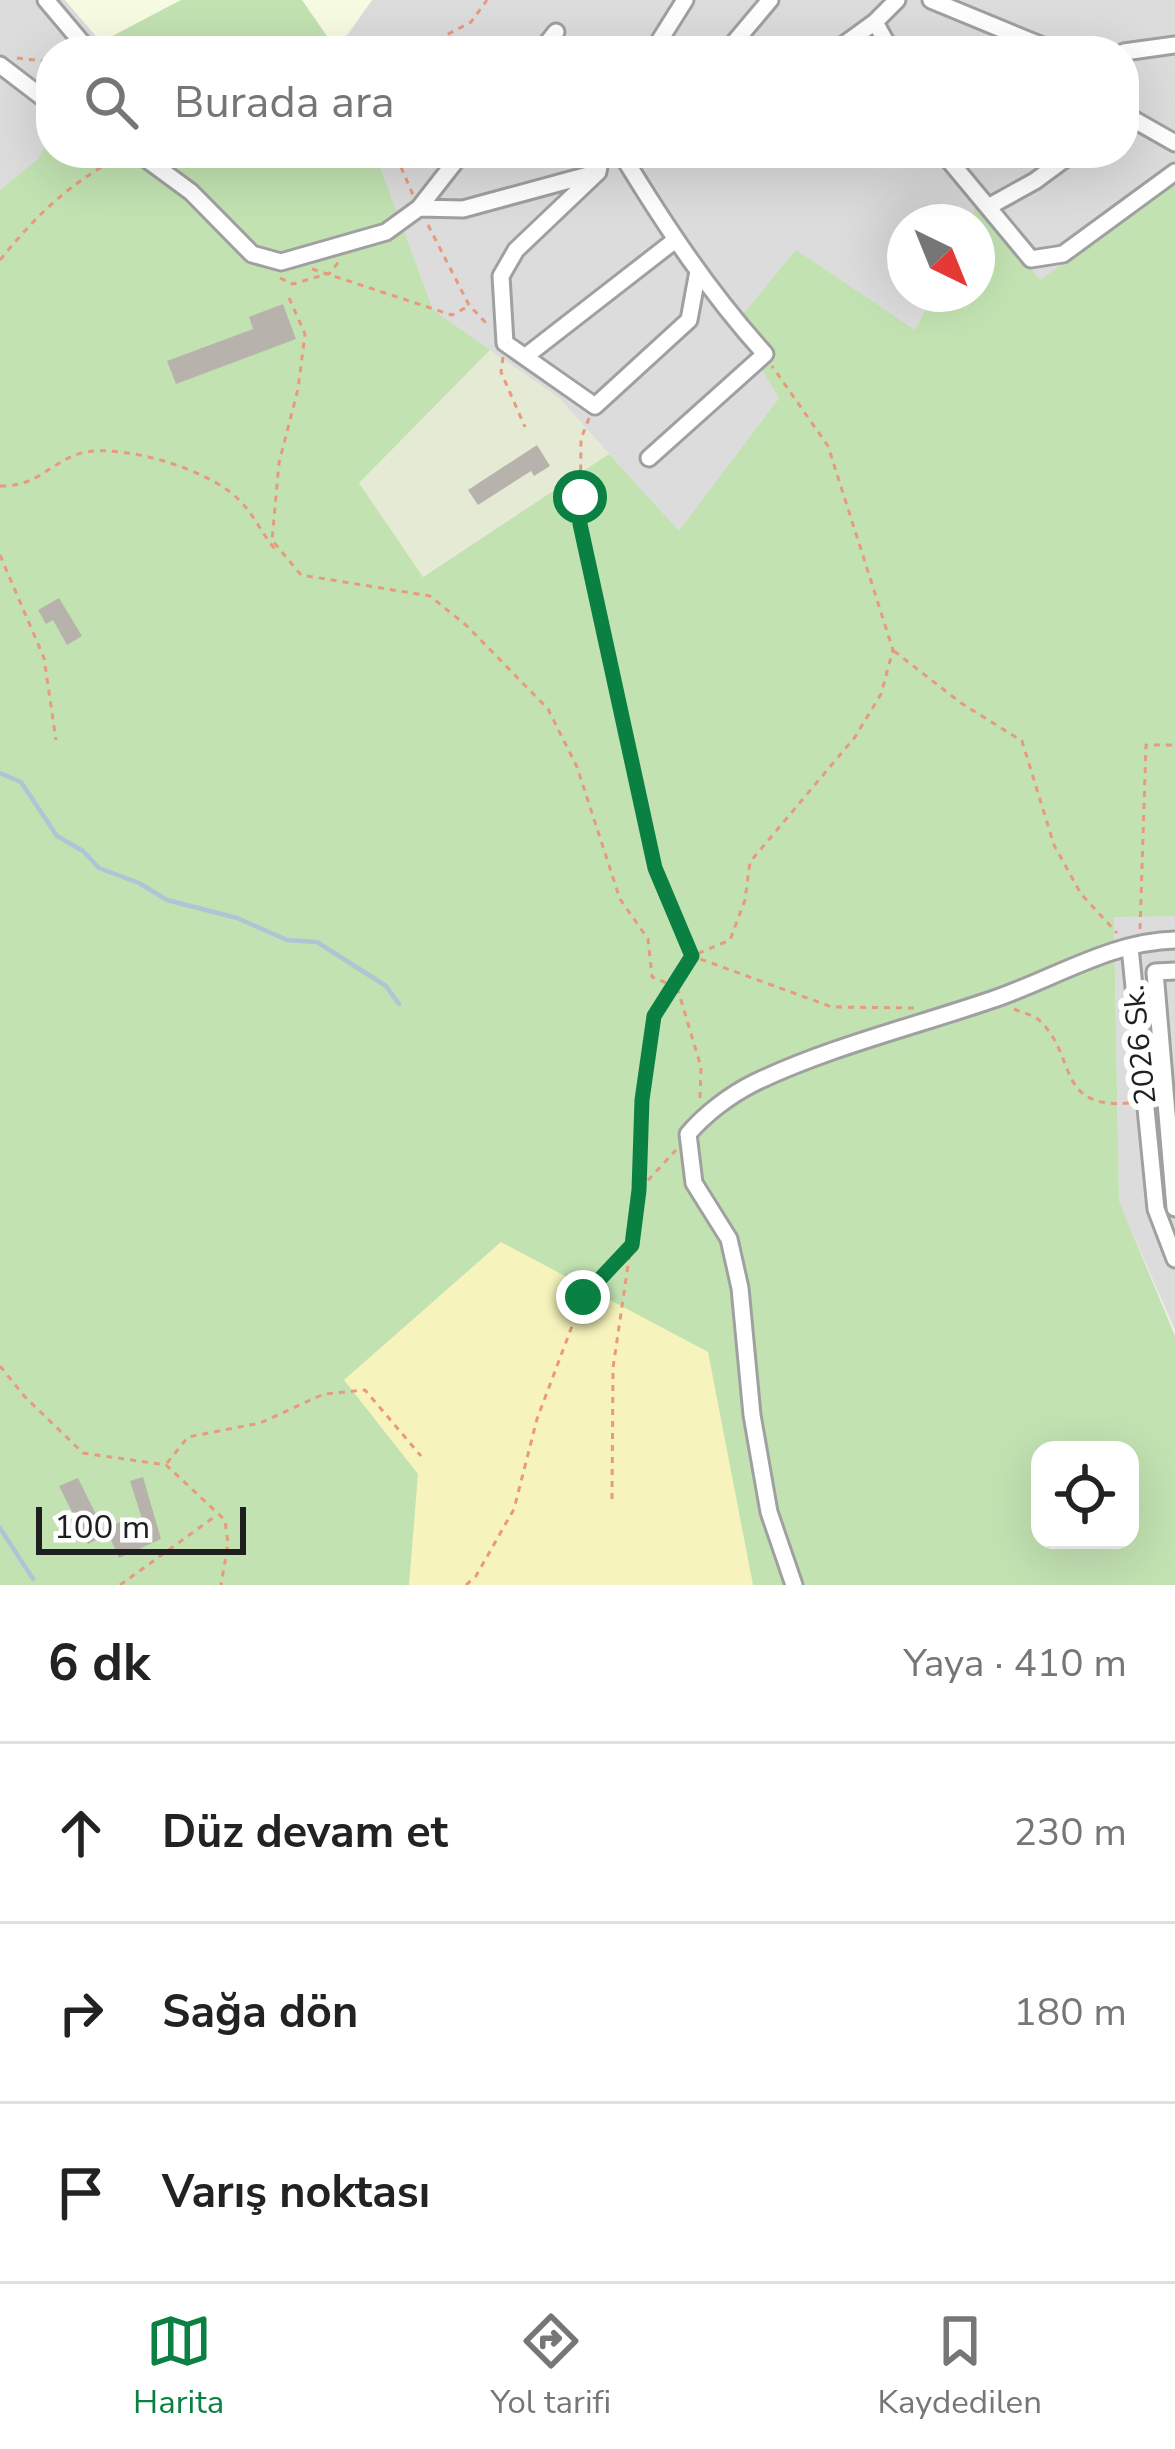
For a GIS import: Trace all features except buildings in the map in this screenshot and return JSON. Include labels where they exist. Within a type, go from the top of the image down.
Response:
[{"type":"street","points":[[46,0],[76,36]]},
{"type":"street","points":[[662,36],[685,0]]},
{"type":"street","points":[[740,36],[770,0]]},
{"type":"street","points":[[856,36],[897,0]]},
{"type":"street","points":[[931,0],[1012,36]]},
{"type":"street","points":[[875,22],[883,36]]},
{"type":"street","points":[[553,36],[556,32]]},
{"type":"street","points":[[1139,50],[1175,45]]},
{"type":"street","points":[[0,65],[36,93]]},
{"type":"street","points":[[1139,123],[1175,143]]},
{"type":"street","points":[[158,168],[191,192],[252,254],[281,262],[386,232],[419,208],[450,168]]},
{"type":"street","points":[[599,168],[516,250],[501,276],[505,343],[595,406],[688,320],[698,271]]},
{"type":"street","points":[[630,168],[674,241],[765,354],[650,458]]},
{"type":"street","points":[[956,168],[986,204]]},
{"type":"street","points":[[993,204],[1053,168]]},
{"type":"street","points":[[419,208],[463,209],[598,172]]},
{"type":"street","points":[[995,215],[1031,259],[1063,254],[1175,172]]},
{"type":"street","points":[[526,356],[674,241]]},
{"type":"street","name":"2026 Sk.","points":[[1175,940],[1135,944],[1156,1209],[1175,1258]]},
{"type":"street","points":[[794,1585],[769,1512],[749,1393],[740,1288],[729,1239],[694,1183],[688,1134],[751,1084],[1135,944]]},
{"type":"street","name":"2026 Sk.","points":[[1175,971],[1154,972],[1175,1208]]},
{"type":"path","points":[[444,36],[471,22],[488,0]]},
{"type":"path","points":[[0,55],[36,60]]},
{"type":"path","points":[[0,260],[38,213],[98,168]]},
{"type":"path","points":[[402,168],[470,305],[505,343],[501,372],[525,428]]},
{"type":"path","points":[[281,262],[330,273],[452,315],[470,305]]},
{"type":"path","points":[[281,555],[272,540],[279,463],[298,389],[305,334],[289,298]]},
{"type":"path","points":[[612,1499],[613,1368],[639,1190],[642,1100],[654,1016],[692,956],[730,940],[745,899],[750,862],[855,737],[881,694],[893,650],[828,446],[765,354]]},
{"type":"path","points":[[595,406],[581,439],[580,524],[655,868],[692,956],[832,1007],[929,1006]]},
{"type":"path","points":[[0,486],[30,482],[68,458],[88,452],[128,453],[206,477],[233,494],[302,575],[430,596],[548,709],[577,767],[620,899],[648,939],[652,977],[672,985]]},
{"type":"path","points":[[0,555],[44,658],[56,740]]},
{"type":"path","points":[[893,650],[961,704],[1022,741],[1054,845],[1081,894],[1135,944]]},
{"type":"path","points":[[1135,944],[1146,745],[1175,745]]},
{"type":"path","points":[[682,968],[678,990],[701,1067],[700,1120]]},
{"type":"path","points":[[994,999],[1040,1020],[1076,1088],[1103,1105],[1145,1102]]},
{"type":"path","points":[[639,1190],[688,1134]]},
{"type":"path","points":[[466,1585],[476,1576],[514,1509],[537,1419],[583,1297],[632,1245]]},
{"type":"path","points":[[0,1366],[83,1453],[166,1465],[225,1520],[228,1544],[221,1585]]},
{"type":"path","points":[[166,1465],[188,1437],[260,1423],[324,1394],[364,1390],[422,1456]]},
{"type":"path","points":[[120,1585],[218,1514]]},
{"type":"shaded area","points":[[0,0],[65,0],[96,36],[36,36],[36,161],[0,190]]},
{"type":"shaded area","points":[[65,0],[181,0],[112,36],[96,36]]},
{"type":"shaded area","points":[[302,0],[372,0],[346,36],[327,36]]},
{"type":"shaded area","points":[[372,0],[1175,0],[1175,184],[1039,281],[995,228],[995,204],[887,204],[887,312],[924,312],[915,330],[779,398],[679,532],[559,398],[433,311],[381,168],[1139,168],[1139,36],[347,36]]},
{"type":"shaded area","points":[[490,350],[559,398],[609,454],[422,577],[359,483]]},
{"type":"shaded area","points":[[1114,916],[1175,916],[1175,1330],[1119,1202]]},
{"type":"green space","points":[[181,0],[302,0],[327,36],[112,36]]},
{"type":"green space","points":[[36,161],[36,168],[381,168],[433,310],[490,350],[359,483],[423,577],[609,454],[679,531],[779,398],[735,324],[796,250],[915,330],[924,312],[995,312],[995,226],[1040,280],[1175,184],[1175,916],[1114,917],[1119,1201],[1175,1336],[1175,1585],[0,1585],[0,190]]},
{"type":"sand","points":[[501,1242],[708,1352],[753,1585],[409,1585],[418,1474],[344,1380]]},
{"type":"waterway","points":[[0,773],[21,782],[57,836],[83,851],[99,868],[167,900],[237,918],[287,940],[317,942],[386,986],[399,1004]]},
{"type":"waterway","points":[[0,1528],[33,1579]]},
{"type":"route","points":[[580,497],[580,524],[655,868],[692,956],[654,1016],[642,1100],[632,1245],[583,1297]]}]
